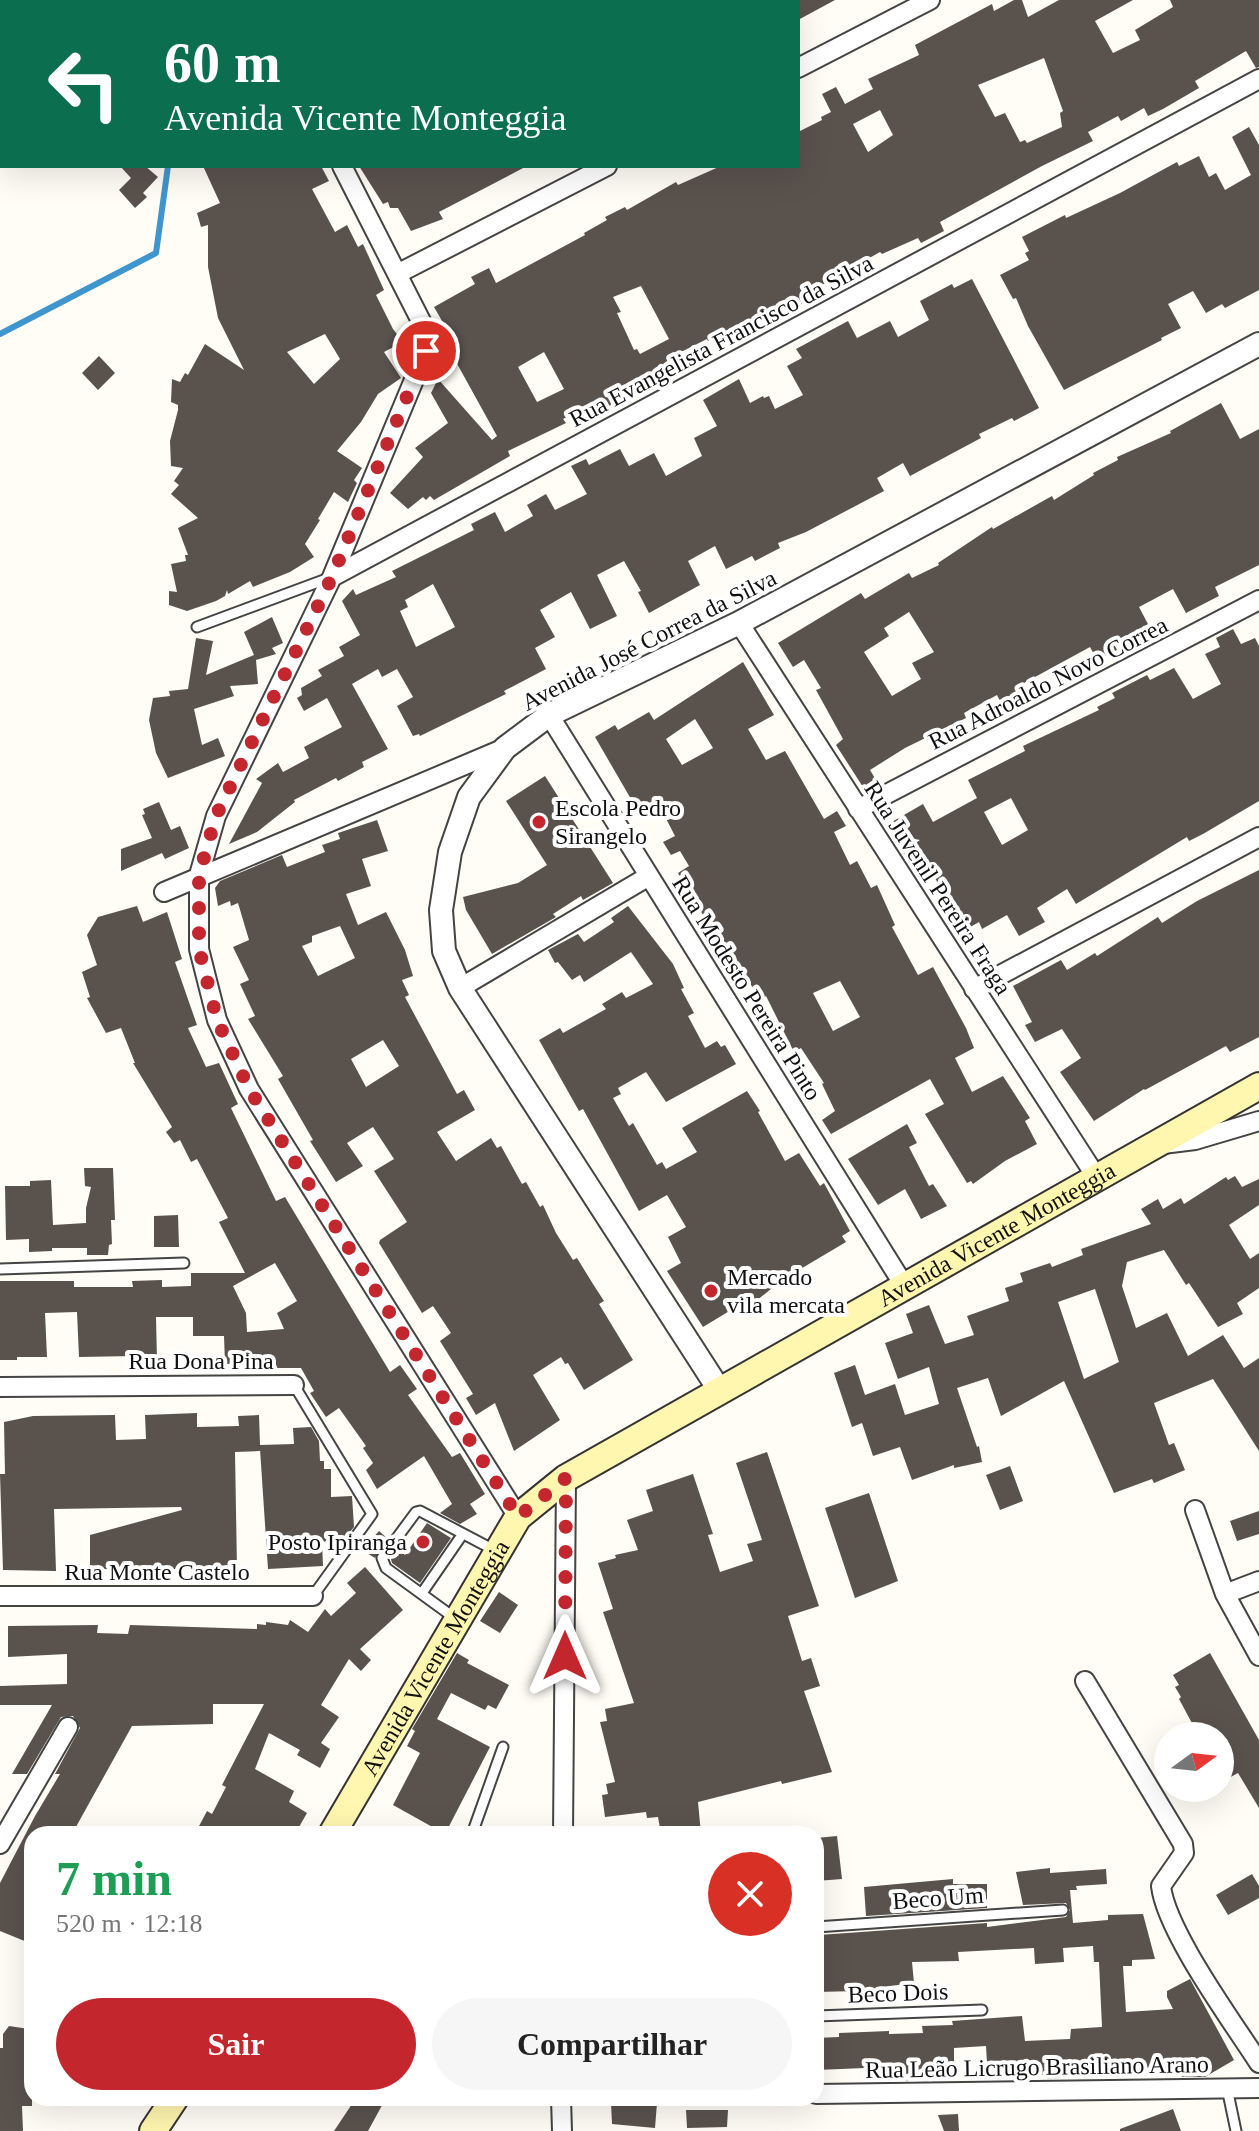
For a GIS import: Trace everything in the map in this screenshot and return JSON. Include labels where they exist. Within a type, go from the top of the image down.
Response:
[{"type":"main road","name":"Avenida Vicente Monteggia","points":[[337,1826],[518,1517],[566,1478],[1259,1086]]},
{"type":"main road","points":[[153,2131],[170,2106]]},
{"type":"street","points":[[800,67],[930,0]]},
{"type":"street","name":"Rua Evangelista Francisco da Silva","points":[[332,577],[1259,79]]},
{"type":"street","points":[[343,168],[422,323],[426,351],[332,577],[216,816],[199,875],[199,949],[217,1020],[249,1089],[518,1517]]},
{"type":"street","points":[[397,274],[603,168]]},
{"type":"street","name":"Avenida José Correa da Silva","points":[[720,1391],[460,988],[444,951],[441,910],[450,852],[469,797],[505,748],[549,715],[739,623],[1259,344]]},
{"type":"street","name":"Rua Adroaldo Novo Correa","points":[[858,809],[1259,600]]},
{"type":"street","name":"Rua Juvenil Pereira Fraga","points":[[739,623],[1097,1178]]},
{"type":"street","name":"Rua Modesto Pereira Pinto","points":[[549,715],[905,1287]]},
{"type":"street","points":[[164,892],[505,748]]},
{"type":"street","points":[[974,989],[1259,837]]},
{"type":"street","points":[[460,988],[649,876]]},
{"type":"street","points":[[1157,1145],[1195,1140],[1259,1121]]},
{"type":"street","name":"Rua Dona Pina","points":[[0,1387],[294,1385]]},
{"type":"street","points":[[563,1826],[566,1478]]},
{"type":"street","points":[[1195,1510],[1225,1594],[1259,1656]]},
{"type":"street","points":[[1225,1594],[1259,1581]]},
{"type":"street","name":"Rua Monte Castelo","points":[[0,1596],[313,1596]]},
{"type":"street","points":[[1085,1681],[1183,1844],[1182,1857],[1161,1886],[1163,1902],[1190,1952],[1259,2063]]},
{"type":"street","points":[[0,1844],[68,1727]]},
{"type":"street","points":[[0,1813],[20,1813]]},
{"type":"street","name":"Rua Leão Licrugo Brasiliano Arano","points":[[824,2094],[1259,2088]]},
{"type":"street","points":[[561,2106],[562,2131]]},
{"type":"lane","name":"Rua Evangelista Francisco da Silva","points":[[197,627],[332,577]]},
{"type":"lane","points":[[0,1269],[184,1263]]},
{"type":"lane","name":"Rua Dona Pina","points":[[294,1385],[372,1514],[313,1596]]},
{"type":"lane","points":[[456,1619],[386,1568],[382,1558],[416,1512],[425,1512],[497,1552]]},
{"type":"lane","points":[[422,1593],[462,1535]]},
{"type":"lane","points":[[475,1826],[503,1747]]},
{"type":"lane","name":"Beco Um","points":[[824,1926],[1063,1910]]},
{"type":"lane","name":"Beco Dois","points":[[824,2016],[982,2010]]},
{"type":"lane","points":[[1227,2088],[1236,2131]]},
{"type":"building","points":[[800,0],[835,0],[800,19]]},
{"type":"building","points":[[1014,0],[1022,0],[1028,17],[1059,0],[1133,0],[1095,21],[1113,53],[1140,40],[1135,30],[1173,7],[1170,0],[1259,0],[1259,67],[1256,68],[1246,51],[1195,81],[1199,88],[1163,109],[1148,116],[1144,108],[1121,121],[1118,116],[1088,132],[1093,141],[940,222],[944,231],[921,243],[918,238],[882,254],[880,252],[820,286],[823,293],[755,329],[751,320],[716,339],[707,339],[677,354],[679,358],[650,373],[654,382],[606,408],[601,398],[563,419],[566,423],[508,451],[510,456],[434,500],[430,496],[426,500],[423,497],[408,509],[390,493],[423,457],[415,448],[448,423],[431,393],[438,379],[492,440],[497,436],[450,351],[457,348],[454,343],[457,337],[453,340],[434,307],[475,284],[471,277],[489,268],[496,283],[585,235],[607,220],[605,217],[625,207],[627,210],[676,182],[678,185],[716,168],[800,168],[800,131],[831,112],[822,94],[836,87],[845,104],[873,89],[868,79],[919,55],[915,45],[992,4],[994,11]],"holes":[[[1044,58],[1063,111],[1060,113],[1062,127],[1027,143],[1025,140],[1020,142],[1005,113],[995,117],[978,85]],[[880,110],[893,135],[868,152],[853,124]],[[641,286],[669,339],[640,354],[637,349],[634,350],[613,297]],[[544,352],[564,389],[537,402],[518,367]]]},
{"type":"building","points":[[1249,127],[1259,145],[1259,290],[1225,308],[1222,304],[1206,313],[1193,291],[1168,304],[1181,328],[1064,390],[1016,298],[1013,299],[1000,275],[1029,260],[1025,253],[1029,251],[1022,237],[1065,215],[1066,218],[1120,193],[1177,162],[1179,166],[1199,156],[1209,177],[1216,173],[1225,190],[1251,175],[1232,137]]},
{"type":"building","points":[[122,168],[147,168],[158,177],[143,193],[147,197],[135,208],[119,190],[131,178]]},
{"type":"building","points":[[204,168],[322,168],[329,181],[312,189],[335,232],[347,225],[358,247],[363,244],[384,290],[376,295],[403,342],[384,352],[401,378],[378,394],[361,422],[337,451],[362,468],[354,480],[357,483],[348,502],[334,492],[318,519],[305,544],[314,557],[290,572],[253,587],[250,581],[228,594],[227,590],[225,596],[216,601],[187,611],[169,605],[169,591],[177,592],[171,564],[186,561],[185,555],[188,555],[178,528],[198,518],[171,494],[179,485],[174,481],[183,468],[171,466],[170,441],[178,410],[178,405],[171,402],[172,379],[180,382],[185,373],[188,375],[205,344],[244,370],[218,318],[208,267],[208,225],[201,227],[197,213],[220,203]],"holes":[[[325,334],[340,359],[314,384],[287,352]]]},
{"type":"building","points":[[360,168],[523,168],[439,212],[443,219],[411,231],[398,208],[390,208],[388,202],[383,204]]},
{"type":"building","points":[[972,279],[1039,408],[979,434],[981,438],[910,476],[903,463],[877,478],[884,491],[806,532],[778,543],[780,548],[755,561],[752,556],[726,569],[715,546],[688,561],[700,585],[649,613],[624,561],[597,575],[617,616],[590,629],[571,592],[540,610],[555,637],[535,648],[546,669],[504,691],[506,694],[420,736],[413,736],[397,706],[413,697],[397,669],[382,677],[378,669],[352,684],[388,749],[362,762],[364,767],[294,800],[257,832],[229,844],[262,783],[256,779],[278,763],[283,772],[309,758],[304,747],[342,727],[327,698],[304,711],[297,698],[302,695],[301,688],[322,676],[318,670],[344,656],[339,647],[360,635],[342,601],[353,589],[356,595],[396,577],[392,571],[474,530],[471,524],[495,512],[505,532],[533,516],[527,505],[546,494],[555,510],[587,494],[571,466],[586,459],[589,465],[620,449],[629,466],[654,453],[666,476],[702,456],[694,438],[717,426],[703,400],[739,379],[750,403],[769,396],[775,409],[803,395],[787,366],[802,358],[796,349],[848,321],[857,338],[890,321],[898,337],[929,320],[920,301],[952,284],[954,288]],"holes":[[[433,584],[455,627],[416,647],[400,611],[408,607],[405,600]]]},
{"type":"building","points":[[99,356],[115,373],[98,390],[82,373]]},
{"type":"building","points":[[1221,403],[1240,439],[1259,429],[1259,565],[1215,587],[1219,596],[1186,613],[1173,589],[1139,607],[1149,626],[1114,644],[1117,650],[1097,660],[1090,647],[1024,683],[1028,691],[1002,705],[997,695],[964,713],[966,718],[905,748],[870,770],[876,780],[863,787],[836,745],[843,739],[816,690],[821,688],[804,660],[793,667],[778,643],[861,593],[865,599],[909,573],[912,578],[939,565],[992,527],[1052,496],[1054,500],[1118,460],[1117,457]],"holes":[[[909,612],[934,652],[912,663],[921,679],[892,696],[864,652],[889,636],[884,628]]]},
{"type":"building","points":[[272,617],[283,643],[272,648],[276,654],[256,660],[258,684],[230,686],[234,696],[194,709],[202,745],[218,738],[225,756],[168,778],[156,753],[149,720],[153,698],[170,696],[169,691],[188,689],[196,638],[213,641],[206,675],[254,655],[244,632]]},
{"type":"building","points":[[1233,629],[1241,644],[1255,638],[1259,646],[1259,801],[1189,841],[1187,837],[1076,904],[1067,889],[1037,908],[1045,922],[1019,936],[1007,915],[982,929],[979,922],[965,930],[924,859],[912,866],[903,852],[920,840],[894,835],[890,823],[923,804],[933,822],[977,798],[968,780],[1025,751],[1023,746],[1099,710],[1097,707],[1115,698],[1112,693],[1147,675],[1150,680],[1174,668],[1193,699],[1221,684],[1205,654],[1220,647],[1216,638]],"holes":[[[1011,798],[1028,830],[1002,845],[984,812]]]},
{"type":"building","points":[[743,662],[774,715],[748,729],[766,760],[785,751],[824,819],[837,811],[846,826],[834,832],[850,865],[857,861],[871,888],[877,885],[895,925],[892,927],[918,975],[933,967],[966,1028],[974,1048],[955,1058],[972,1092],[1003,1076],[1030,1118],[1025,1121],[1037,1144],[1005,1161],[973,1184],[971,1181],[967,1183],[925,1114],[944,1104],[930,1079],[831,1134],[822,1120],[835,1111],[824,1083],[801,1048],[794,1052],[766,996],[762,998],[757,989],[754,991],[747,976],[743,978],[716,927],[710,930],[689,886],[686,888],[678,873],[689,866],[680,851],[671,855],[663,842],[675,836],[660,807],[642,818],[595,737],[615,725],[618,730],[649,712],[654,720]],"holes":[[[695,719],[713,748],[682,765],[666,739]],[[840,981],[860,1017],[833,1031],[813,993]]]},
{"type":"building","points":[[545,776],[613,883],[583,900],[581,896],[553,914],[556,917],[492,954],[466,910],[463,897],[518,883],[547,865],[506,801]]},
{"type":"building","points":[[159,802],[171,830],[180,826],[189,848],[165,859],[162,853],[121,871],[121,849],[152,838],[142,815],[145,814],[143,809]]},
{"type":"building","points":[[377,820],[388,851],[362,859],[371,886],[346,894],[358,925],[386,912],[405,950],[413,976],[402,980],[409,995],[405,997],[457,1094],[464,1090],[475,1110],[437,1132],[456,1161],[491,1138],[497,1148],[501,1146],[522,1184],[526,1182],[540,1207],[543,1205],[573,1260],[577,1258],[604,1301],[599,1304],[633,1360],[584,1390],[561,1357],[533,1375],[560,1420],[514,1451],[495,1403],[476,1415],[466,1398],[473,1394],[440,1341],[451,1333],[433,1306],[422,1313],[379,1243],[407,1222],[374,1171],[394,1159],[373,1127],[347,1143],[363,1166],[336,1182],[310,1141],[313,1140],[278,1079],[283,1076],[248,1019],[255,1016],[240,984],[249,980],[233,947],[249,940],[238,903],[231,906],[230,901],[218,906],[215,888],[220,881],[282,855],[287,867],[325,852],[322,845],[340,839],[338,833]],"holes":[[[340,926],[355,958],[318,976],[302,946],[312,942],[312,936]],[[383,1040],[399,1066],[366,1087],[351,1059]]]},
{"type":"building","points":[[1259,870],[1259,1037],[1230,1052],[1226,1046],[1144,1089],[1094,1121],[1060,1072],[1081,1058],[1062,1029],[1035,1042],[1025,1025],[1032,1022],[1013,986],[1061,960],[1067,970],[1095,953],[1097,956],[1158,917],[1162,923],[1197,901]]},
{"type":"building","points":[[137,906],[143,922],[167,912],[182,959],[175,962],[197,1025],[188,1028],[206,1067],[219,1063],[238,1104],[231,1108],[276,1201],[285,1197],[390,1372],[400,1365],[417,1389],[408,1395],[452,1457],[460,1453],[485,1494],[470,1504],[477,1514],[460,1524],[440,1513],[452,1504],[424,1456],[377,1489],[366,1470],[373,1463],[363,1448],[366,1446],[339,1408],[326,1417],[310,1393],[314,1391],[301,1368],[246,1368],[246,1363],[225,1364],[224,1336],[193,1336],[193,1317],[156,1317],[157,1361],[134,1361],[134,1356],[79,1357],[77,1312],[45,1313],[47,1357],[0,1360],[0,1281],[74,1281],[74,1287],[133,1287],[132,1281],[162,1280],[162,1287],[191,1286],[191,1273],[245,1273],[219,1222],[228,1218],[197,1159],[191,1162],[180,1140],[174,1143],[166,1132],[172,1127],[133,1063],[121,1028],[106,1033],[87,998],[90,997],[82,972],[97,965],[87,935],[98,917]],"holes":[[[275,1263],[297,1301],[277,1313],[284,1329],[247,1332],[246,1313],[233,1286]]]},
{"type":"building","points":[[628,906],[673,964],[684,988],[681,989],[694,1013],[688,1016],[705,1048],[717,1041],[721,1047],[725,1045],[736,1064],[666,1102],[646,1072],[618,1088],[621,1094],[613,1098],[629,1126],[633,1123],[657,1165],[662,1162],[666,1169],[697,1152],[682,1128],[747,1091],[785,1161],[799,1153],[820,1186],[824,1183],[850,1231],[842,1236],[846,1242],[782,1280],[740,1314],[736,1307],[703,1327],[667,1271],[681,1263],[668,1237],[686,1227],[667,1195],[639,1211],[583,1109],[579,1111],[539,1040],[560,1028],[563,1033],[606,1009],[602,1004],[622,992],[626,998],[653,984],[631,952],[584,982],[580,975],[572,980],[558,962],[555,963],[548,950],[578,934],[584,942],[614,922],[611,918]]},
{"type":"building","points":[[907,1124],[917,1143],[909,1147],[929,1186],[933,1184],[947,1206],[921,1219],[905,1189],[878,1205],[848,1159]]},
{"type":"building","points":[[84,1168],[113,1168],[115,1220],[111,1220],[112,1244],[109,1245],[108,1255],[87,1255],[87,1248],[52,1248],[52,1251],[29,1252],[29,1239],[6,1240],[5,1186],[30,1186],[30,1181],[51,1180],[53,1225],[86,1223],[91,1187],[85,1186]]},
{"type":"building","points":[[1235,1176],[1242,1187],[1259,1179],[1259,1205],[1229,1225],[1250,1259],[1259,1253],[1259,1288],[1237,1303],[1243,1314],[1218,1327],[1164,1250],[1127,1262],[1122,1286],[1136,1328],[1167,1313],[1188,1356],[1223,1335],[1244,1368],[1259,1358],[1259,1451],[1213,1379],[1154,1403],[1169,1445],[1174,1443],[1185,1470],[1154,1483],[1152,1479],[1114,1493],[1064,1381],[1001,1416],[988,1378],[957,1388],[982,1462],[954,1468],[954,1465],[912,1480],[900,1447],[873,1456],[862,1423],[852,1427],[834,1373],[855,1365],[865,1395],[895,1384],[905,1415],[939,1404],[929,1367],[898,1379],[885,1343],[913,1333],[906,1314],[929,1305],[945,1344],[974,1335],[967,1316],[1009,1301],[1005,1288],[1023,1282],[1020,1273],[1050,1263],[1052,1267],[1083,1255],[1081,1249],[1151,1224],[1141,1209],[1158,1199],[1163,1209],[1181,1198],[1184,1204],[1226,1177],[1228,1180]],"holes":[[[1095,1289],[1119,1362],[1084,1379],[1058,1302]]]},
{"type":"building","points":[[178,1215],[179,1247],[154,1247],[154,1216]]},
{"type":"building","points":[[197,1413],[197,1427],[239,1426],[238,1416],[259,1415],[260,1445],[294,1444],[293,1428],[311,1427],[319,1441],[320,1461],[324,1461],[324,1469],[331,1469],[331,1497],[352,1496],[354,1527],[345,1538],[341,1536],[322,1542],[323,1566],[268,1569],[260,1449],[235,1452],[237,1569],[90,1569],[90,1535],[182,1510],[181,1507],[54,1509],[56,1571],[3,1570],[0,1474],[5,1474],[4,1422],[33,1416],[115,1415],[116,1440],[146,1439],[145,1415]]},
{"type":"building","points":[[767,1452],[819,1606],[788,1616],[802,1661],[811,1658],[820,1686],[804,1691],[832,1772],[698,1802],[700,1826],[660,1826],[658,1817],[647,1818],[646,1812],[605,1817],[602,1795],[608,1794],[606,1784],[615,1782],[600,1722],[607,1721],[605,1709],[634,1703],[603,1612],[613,1609],[598,1563],[638,1550],[627,1520],[653,1511],[646,1490],[693,1474],[713,1534],[708,1535],[720,1572],[753,1561],[747,1544],[762,1540],[736,1463]]},
{"type":"building","points":[[1010,1466],[1023,1501],[1000,1510],[986,1475]]},
{"type":"building","points":[[869,1493],[898,1581],[855,1598],[825,1508]]},
{"type":"building","points":[[1259,1511],[1259,1534],[1237,1541],[1230,1521]]},
{"type":"building","points":[[427,1523],[451,1538],[420,1583],[392,1563],[391,1559],[398,1549],[405,1555]]},
{"type":"building","points":[[379,1531],[387,1538],[375,1558],[362,1550]]},
{"type":"building","points":[[365,1567],[403,1610],[360,1649],[371,1660],[361,1671],[349,1659],[321,1705],[339,1717],[321,1743],[330,1749],[320,1768],[297,1755],[300,1750],[269,1733],[255,1769],[294,1791],[289,1802],[307,1813],[300,1826],[199,1826],[207,1811],[212,1814],[226,1787],[222,1785],[264,1704],[213,1704],[213,1724],[132,1726],[76,1826],[30,1826],[60,1774],[55,1774],[80,1728],[73,1716],[61,1717],[27,1774],[12,1774],[52,1705],[0,1705],[0,1686],[67,1684],[67,1654],[8,1657],[8,1626],[98,1625],[97,1633],[128,1634],[130,1625],[257,1629],[257,1624],[288,1625],[290,1620],[308,1632],[325,1609],[331,1616],[356,1593],[347,1583]]},
{"type":"building","points":[[499,1592],[518,1605],[500,1633],[480,1621]]},
{"type":"building","points":[[457,1653],[469,1660],[467,1663],[509,1685],[496,1709],[488,1705],[485,1710],[451,1693],[437,1719],[490,1747],[449,1826],[431,1826],[393,1805],[420,1753],[407,1746],[415,1731],[412,1729]]},
{"type":"building","points":[[1210,1653],[1259,1740],[1259,1808],[1238,1773],[1234,1775],[1234,1722],[1191,1722],[1179,1699],[1181,1697],[1175,1687],[1179,1685],[1173,1675]]},
{"type":"building","points":[[837,1836],[842,1879],[824,1880],[824,1837]]},
{"type":"building","points":[[24,1837],[24,1941],[0,1931],[0,1883]]},
{"type":"building","points":[[1050,1868],[1050,1873],[1106,1869],[1107,1884],[1076,1886],[1077,1890],[1070,1890],[1073,1923],[1108,1920],[1108,1915],[1143,1914],[1155,1959],[1132,1960],[1132,1966],[1123,1966],[1126,2012],[1173,2009],[1167,1991],[1190,1979],[1234,2060],[1205,2077],[1182,2077],[1177,2064],[1089,2070],[1069,2074],[1069,2077],[1047,2079],[1047,2075],[1009,2075],[1009,2062],[987,2063],[986,2046],[954,2048],[954,2066],[928,2066],[929,2080],[866,2081],[865,2068],[824,2070],[824,2038],[839,2037],[839,2033],[923,2033],[922,2026],[1022,2016],[1025,2041],[1070,2039],[1071,2029],[1102,2027],[1099,1962],[1094,1962],[1093,1946],[1063,1948],[1064,1962],[1035,1964],[1034,1948],[958,1952],[959,1961],[912,1962],[914,1983],[882,1987],[883,1994],[858,1997],[858,1991],[824,1992],[824,1935],[987,1923],[987,1927],[1066,1917],[1070,1910],[1066,1903],[1023,1905],[1016,1872]]},
{"type":"building","points":[[1252,1874],[1259,1886],[1259,1898],[1228,1915],[1216,1895]]},
{"type":"building","points":[[953,1879],[953,1884],[987,1884],[987,1908],[866,1916],[864,1887]]},
{"type":"building","points":[[9,2026],[24,2028],[23,2131],[0,2131],[0,2048],[3,2048],[3,2034]]},
{"type":"building","points":[[351,2106],[382,2106],[368,2131],[334,2131]]},
{"type":"building","points":[[611,2106],[657,2106],[655,2128],[612,2124]]},
{"type":"building","points":[[1173,2109],[1181,2131],[1120,2131],[1120,2129]]},
{"type":"building","points":[[686,2110],[728,2110],[727,2127],[687,2128]]},
{"type":"building","points":[[958,2114],[959,2131],[944,2131],[938,2115]]},
{"type":"waterway","points":[[0,334],[156,253],[168,168]]},
{"type":"place","name":"Escola Pedro Sirangelo","points":[[539,822]]},
{"type":"place","name":"Mercado vila mercata","points":[[711,1291]]},
{"type":"place","name":"Posto Ipiranga","points":[[423,1542]]},
{"type":"route","points":[[426,351],[332,577],[216,816],[199,875],[199,949],[217,1020],[249,1089],[518,1517],[566,1478],[565,1656]]}]
